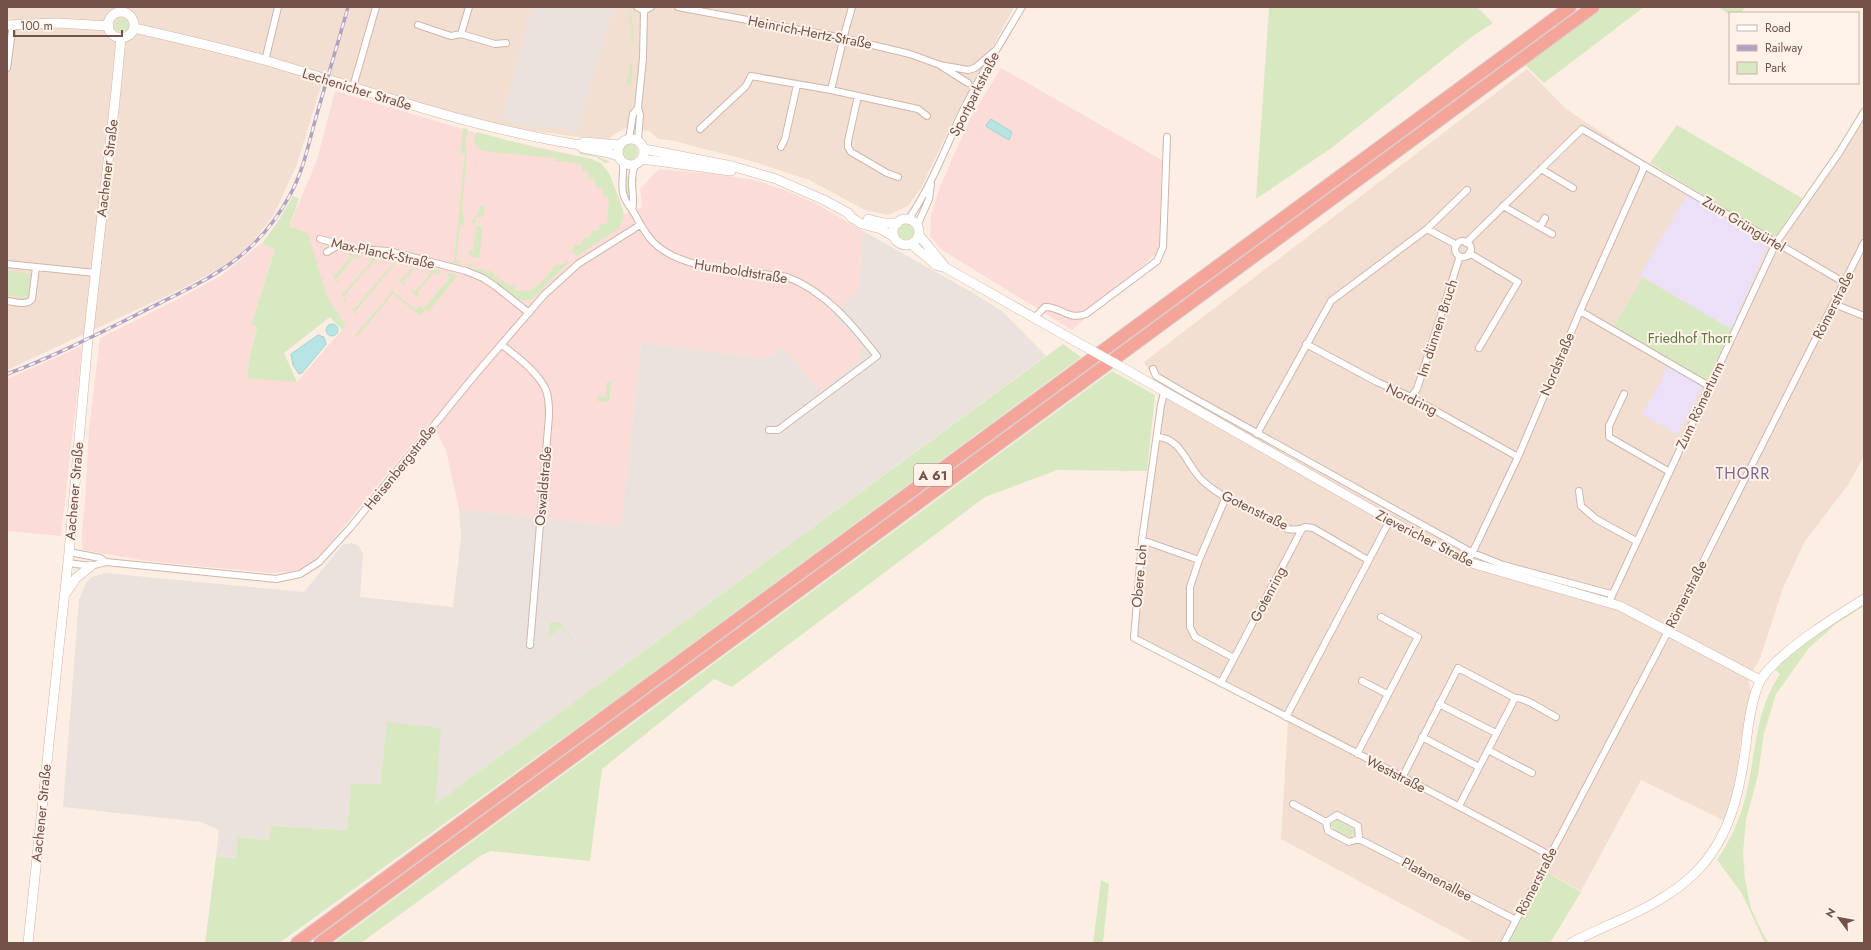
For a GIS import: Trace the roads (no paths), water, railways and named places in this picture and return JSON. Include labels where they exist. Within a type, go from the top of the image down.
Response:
[{"type":"highway","name":"A 61","points":[[297,943],[1570,7]]},
{"type":"highway","name":"A 61","points":[[320,943],[1593,7]]},
{"type":"street","points":[[265,61],[278,7]]},
{"type":"street","points":[[353,87],[376,7]]},
{"type":"street","points":[[461,34],[469,7]]},
{"type":"street","points":[[637,7],[644,11]]},
{"type":"street","points":[[644,11],[651,7]]},
{"type":"street","name":"Heinrich-Hertz-Straße","points":[[678,7],[843,38],[910,54],[940,65],[968,70],[975,68],[998,49]]},
{"type":"street","points":[[831,90],[852,7]]},
{"type":"street","name":"Sportparkstraße","points":[[908,220],[931,184],[962,114],[1022,7]]},
{"type":"street","points":[[125,10],[133,20],[134,28],[130,35],[121,38],[114,36],[109,26],[114,16],[125,10]]},
{"type":"street","points":[[634,140],[640,115],[638,108],[644,50],[644,11]]},
{"type":"street","points":[[7,68],[10,24],[57,23],[109,26]]},
{"type":"street","points":[[418,25],[451,36],[461,34],[496,44],[506,43]]},
{"type":"street","name":"Lechenicher Straße","points":[[134,28],[219,48],[476,124],[580,145],[583,148],[609,152],[621,159]]},
{"type":"street","name":"Aachener Straße","points":[[28,943],[58,647],[65,594],[78,436],[121,38]]},
{"type":"street","name":"Heinrich-Hertz-Straße","points":[[940,65],[968,83]]},
{"type":"street","points":[[700,129],[746,86],[751,76],[831,90],[918,109],[927,116]]},
{"type":"street","points":[[781,147],[785,139],[797,85]]},
{"type":"street","points":[[858,96],[848,147],[851,152],[887,173],[898,177]]},
{"type":"street","name":"Zum Römerturm","points":[[1610,598],[1776,243],[1839,153],[1864,112]]},
{"type":"street","name":"Zum Grüngürtel","points":[[1541,169],[1582,129],[1845,282]]},
{"type":"street","points":[[1034,318],[1044,307],[1050,307],[1073,316],[1086,314],[1157,261],[1164,247],[1167,137]]},
{"type":"street","points":[[634,140],[620,145],[621,159],[635,165],[642,159],[644,149]]},
{"type":"street","points":[[634,140],[644,149],[732,166],[776,179],[848,213],[884,223],[898,223],[908,220],[917,226],[919,235],[946,268]]},
{"type":"street","name":"Lechenicher Straße","points":[[580,145],[584,142],[620,145]]},
{"type":"street","name":"Humboldtstraße","points":[[621,159],[623,192],[628,207],[632,210],[640,225],[654,243],[680,260],[690,263],[787,277],[811,288],[831,304],[860,334],[877,356],[778,430],[769,430]]},
{"type":"street","points":[[642,159],[754,173]]},
{"type":"street","name":"Nordstraße","points":[[1468,562],[1518,457],[1580,311],[1643,170],[1643,164]]},
{"type":"street","name":"Humboldtstraße","points":[[632,210],[634,205],[631,182],[635,165]]},
{"type":"street","points":[[1466,243],[1541,169],[1572,188]]},
{"type":"street","name":"Sportparkstraße","points":[[917,226],[929,199],[931,184]]},
{"type":"street","points":[[1256,434],[1331,301],[1428,230],[1467,190]]},
{"type":"street","points":[[1503,206],[1552,234]]},
{"type":"street","points":[[848,213],[852,218],[862,224],[881,230],[894,237],[901,244],[911,244],[918,248],[936,265],[946,268]]},
{"type":"street","points":[[1540,227],[1545,218]]},
{"type":"street","points":[[894,237],[894,229],[898,223]]},
{"type":"street","name":"Heisenbergstraße","points":[[68,563],[91,566],[106,562],[276,579],[289,578],[309,570],[319,562],[350,528],[528,313],[578,264],[640,225]]},
{"type":"street","points":[[1428,230],[1456,245]]},
{"type":"street","points":[[911,244],[919,235]]},
{"type":"street","name":"Max-Planck-Straße","points":[[320,240],[356,249],[389,252],[466,271],[483,278],[495,286],[528,313]]},
{"type":"street","points":[[1462,242],[1466,243],[1470,247],[1469,253],[1465,257],[1460,256],[1455,252],[1456,245],[1462,242]]},
{"type":"street","name":"Römerstraße","points":[[1504,943],[1667,632],[1864,243]]},
{"type":"street","points":[[326,252],[339,245]]},
{"type":"street","points":[[1469,253],[1518,282],[1479,348]]},
{"type":"street","name":"Im dünnen Bruch","points":[[1411,397],[1417,389],[1460,256]]},
{"type":"street","points":[[7,264],[95,273]]},
{"type":"street","points":[[7,301],[25,303],[31,302],[36,267]]},
{"type":"street","name":"Zievericher Straße","points":[[946,268],[1390,520],[1468,562],[1610,598]]},
{"type":"street","points":[[1834,304],[1864,316]]},
{"type":"street","points":[[1580,311],[1709,386]]},
{"type":"street","name":"Nordring","points":[[1306,344],[1377,382],[1411,397],[1518,457]]},
{"type":"street","name":"Oswaldstraße","points":[[502,345],[530,368],[545,386],[549,399],[550,416],[530,645]]},
{"type":"street","name":"Zievericher Straße","points":[[1153,368],[1156,376],[1256,434],[1473,553],[1610,598],[1667,632],[1760,680]]},
{"type":"street","name":"Obere Loh","points":[[1164,392],[1142,540],[1134,638],[1242,694]]},
{"type":"street","points":[[1624,394],[1609,426],[1610,437],[1668,472]]},
{"type":"street","name":"Gotenstraße","points":[[1157,437],[1164,438],[1173,443],[1184,454],[1202,481],[1226,497],[1288,529],[1302,529],[1305,526],[1313,528],[1368,560]]},
{"type":"street","points":[[1579,492],[1581,506],[1596,520],[1636,541]]},
{"type":"street","points":[[1226,497],[1199,560],[1190,587],[1190,627],[1195,637],[1234,658]]},
{"type":"street","points":[[1286,717],[1390,520]]},
{"type":"street","name":"Gotenring","points":[[1221,683],[1302,529]]},
{"type":"street","points":[[1142,540],[1199,560]]},
{"type":"street","name":"Heisenbergstraße","points":[[69,552],[100,558],[106,562]]},
{"type":"street","points":[[65,594],[76,578],[91,566]]},
{"type":"street","points":[[1571,943],[1644,910],[1664,898],[1685,882],[1707,859],[1727,827],[1736,801],[1750,715],[1760,680],[1796,644],[1864,599]]},
{"type":"street","points":[[1356,754],[1418,637],[1380,617]]},
{"type":"street","points":[[1402,778],[1458,668],[1515,698],[1526,699],[1556,717]]},
{"type":"street","points":[[1362,681],[1387,694]]},
{"type":"street","name":"Weststraße","points":[[1242,694],[1549,855]]},
{"type":"street","points":[[1458,806],[1515,698]]},
{"type":"street","points":[[1439,704],[1496,733]]},
{"type":"street","points":[[1422,737],[1479,767]]},
{"type":"street","points":[[1488,750],[1532,773]]},
{"type":"street","name":"Platanenallee","points":[[1293,804],[1326,822],[1328,831],[1350,842],[1358,838],[1516,920]]},
{"type":"street","points":[[1326,822],[1337,815],[1358,826],[1358,838]]},
{"type":"water","points":[[991,119],[1012,132],[1009,140],[987,127],[986,125]]},
{"type":"water","points":[[334,324],[337,325],[337,335],[330,336],[327,335],[326,328],[327,325]]},
{"type":"water","points":[[318,335],[324,337],[326,344],[302,373],[299,374],[293,365],[291,354]]},
{"type":"railway","points":[[7,374],[87,339],[181,293],[222,269],[259,239],[275,219],[290,195],[299,176],[348,7]]},
{"type":"district","name":"THORR","points":[[1743,473]]},
{"type":"park label","name":"Friedhof Thorr","points":[[1690,338]]}]
